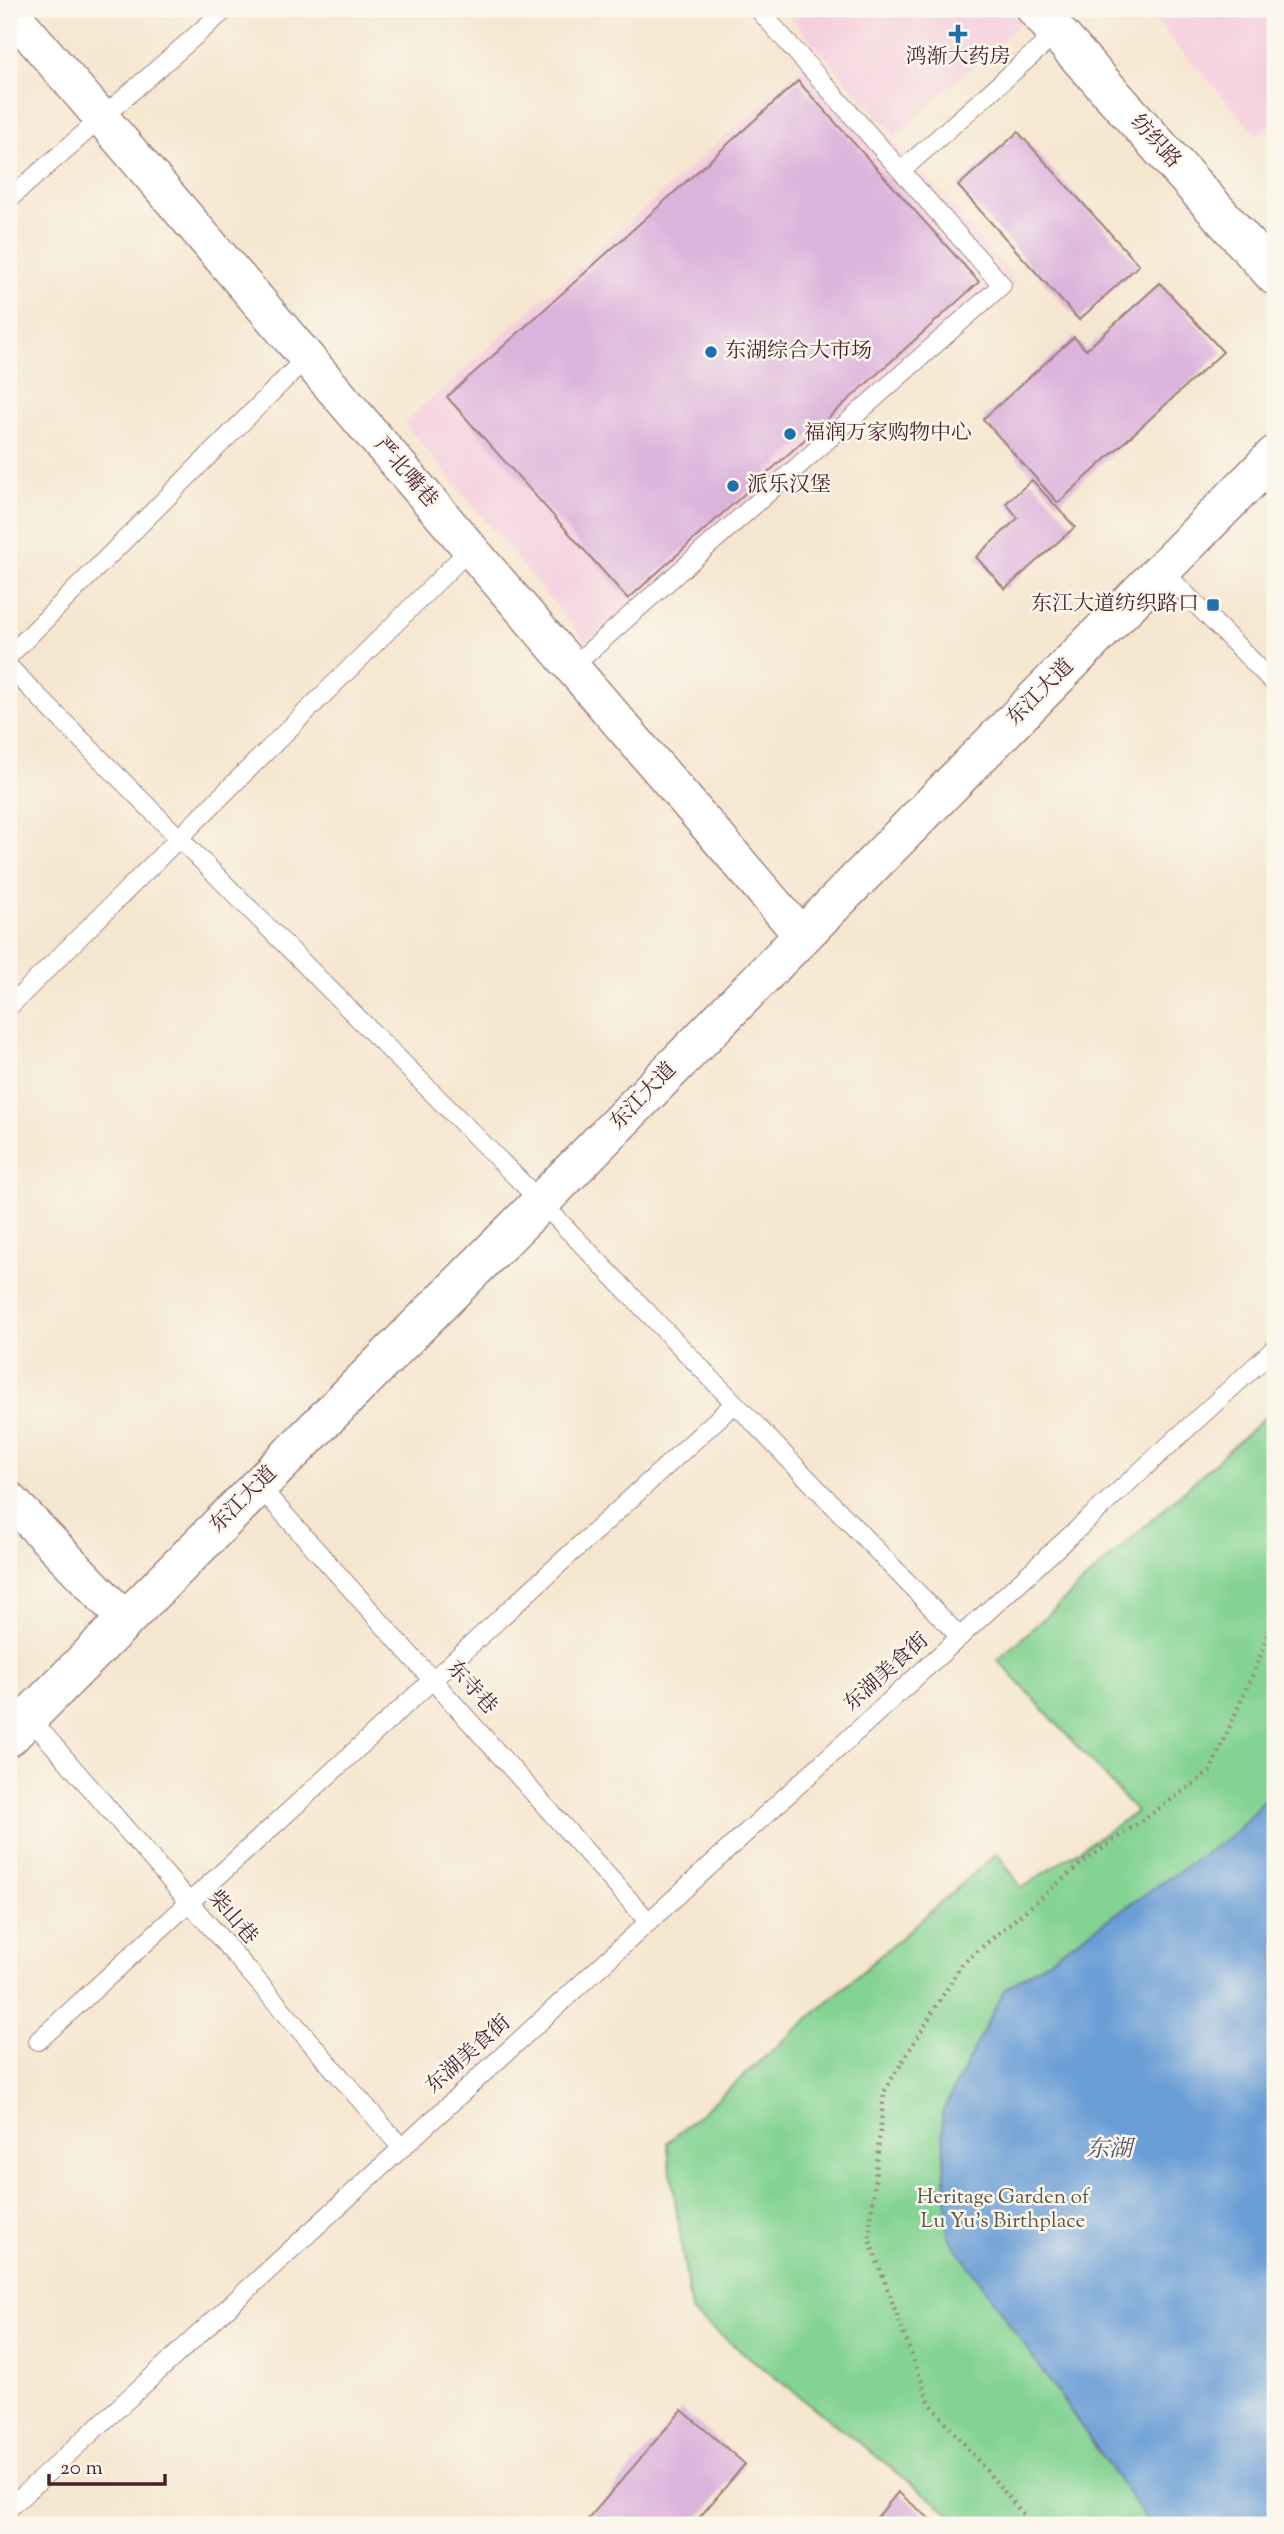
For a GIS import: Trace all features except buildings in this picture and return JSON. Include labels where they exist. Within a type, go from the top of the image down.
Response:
[{"type":"street","name":"严北嘴巷","points":[[9,10],[802,936]]},
{"type":"street","name":"纺织路","points":[[1046,21],[1275,275]]},
{"type":"street","name":"东江大道","points":[[19,1727],[541,1202],[1275,455]]},
{"type":"street","points":[[9,1499],[125,1619]]},
{"type":"lane","points":[[9,199],[226,9]]},
{"type":"lane","points":[[572,667],[1002,285],[758,9]]},
{"type":"lane","points":[[901,171],[1046,21]]},
{"type":"lane","points":[[9,656],[306,358]]},
{"type":"lane","points":[[9,1007],[470,549]]},
{"type":"lane","points":[[1161,570],[1275,684]]},
{"type":"lane","points":[[9,667],[541,1202],[960,1637]]},
{"type":"lane","name":"东湖美食街","points":[[9,2508],[1275,1348]]},
{"type":"lane","points":[[38,2041],[734,1404]]},
{"type":"lane","name":"东寺巷","points":[[258,1485],[649,1922]]},
{"type":"lane","name":"柴山巷","points":[[19,1727],[188,1902],[401,2147]]},
{"type":"path","points":[[1032,2525],[929,2402],[869,2239],[884,2092],[962,1964],[1082,1864],[1210,1772],[1258,1662],[1275,1612]]},
{"type":"shaded area","points":[[783,9],[1010,9],[1022,22],[895,135]]},
{"type":"shaded area","points":[[1145,9],[1275,9],[1275,120],[1258,137]]},
{"type":"shaded area","name":"东湖综合大市场","points":[[816,55],[1017,282],[597,656],[404,423]]},
{"type":"green space","name":"Heritage Garden of Lu Yu’s Birthplace","points":[[1275,1408],[1275,2525],[965,2525],[691,2312],[667,2143],[997,1853],[1022,1888],[1136,1812],[998,1660]]},
{"type":"water","name":"东湖","points":[[1275,1788],[1275,2525],[1150,2525],[948,2236],[942,2113],[1004,1990],[1235,1833]]},
{"type":"place","name":"鸿渐大药房","points":[[958,34]]},
{"type":"place","name":"东湖综合大市场","points":[[711,352]]},
{"type":"place","name":"福润万家购物中心","points":[[790,434]]},
{"type":"place","name":"派乐汉堡","points":[[733,486]]},
{"type":"place","name":"东江大道纺织路口","points":[[1213,605]]}]
